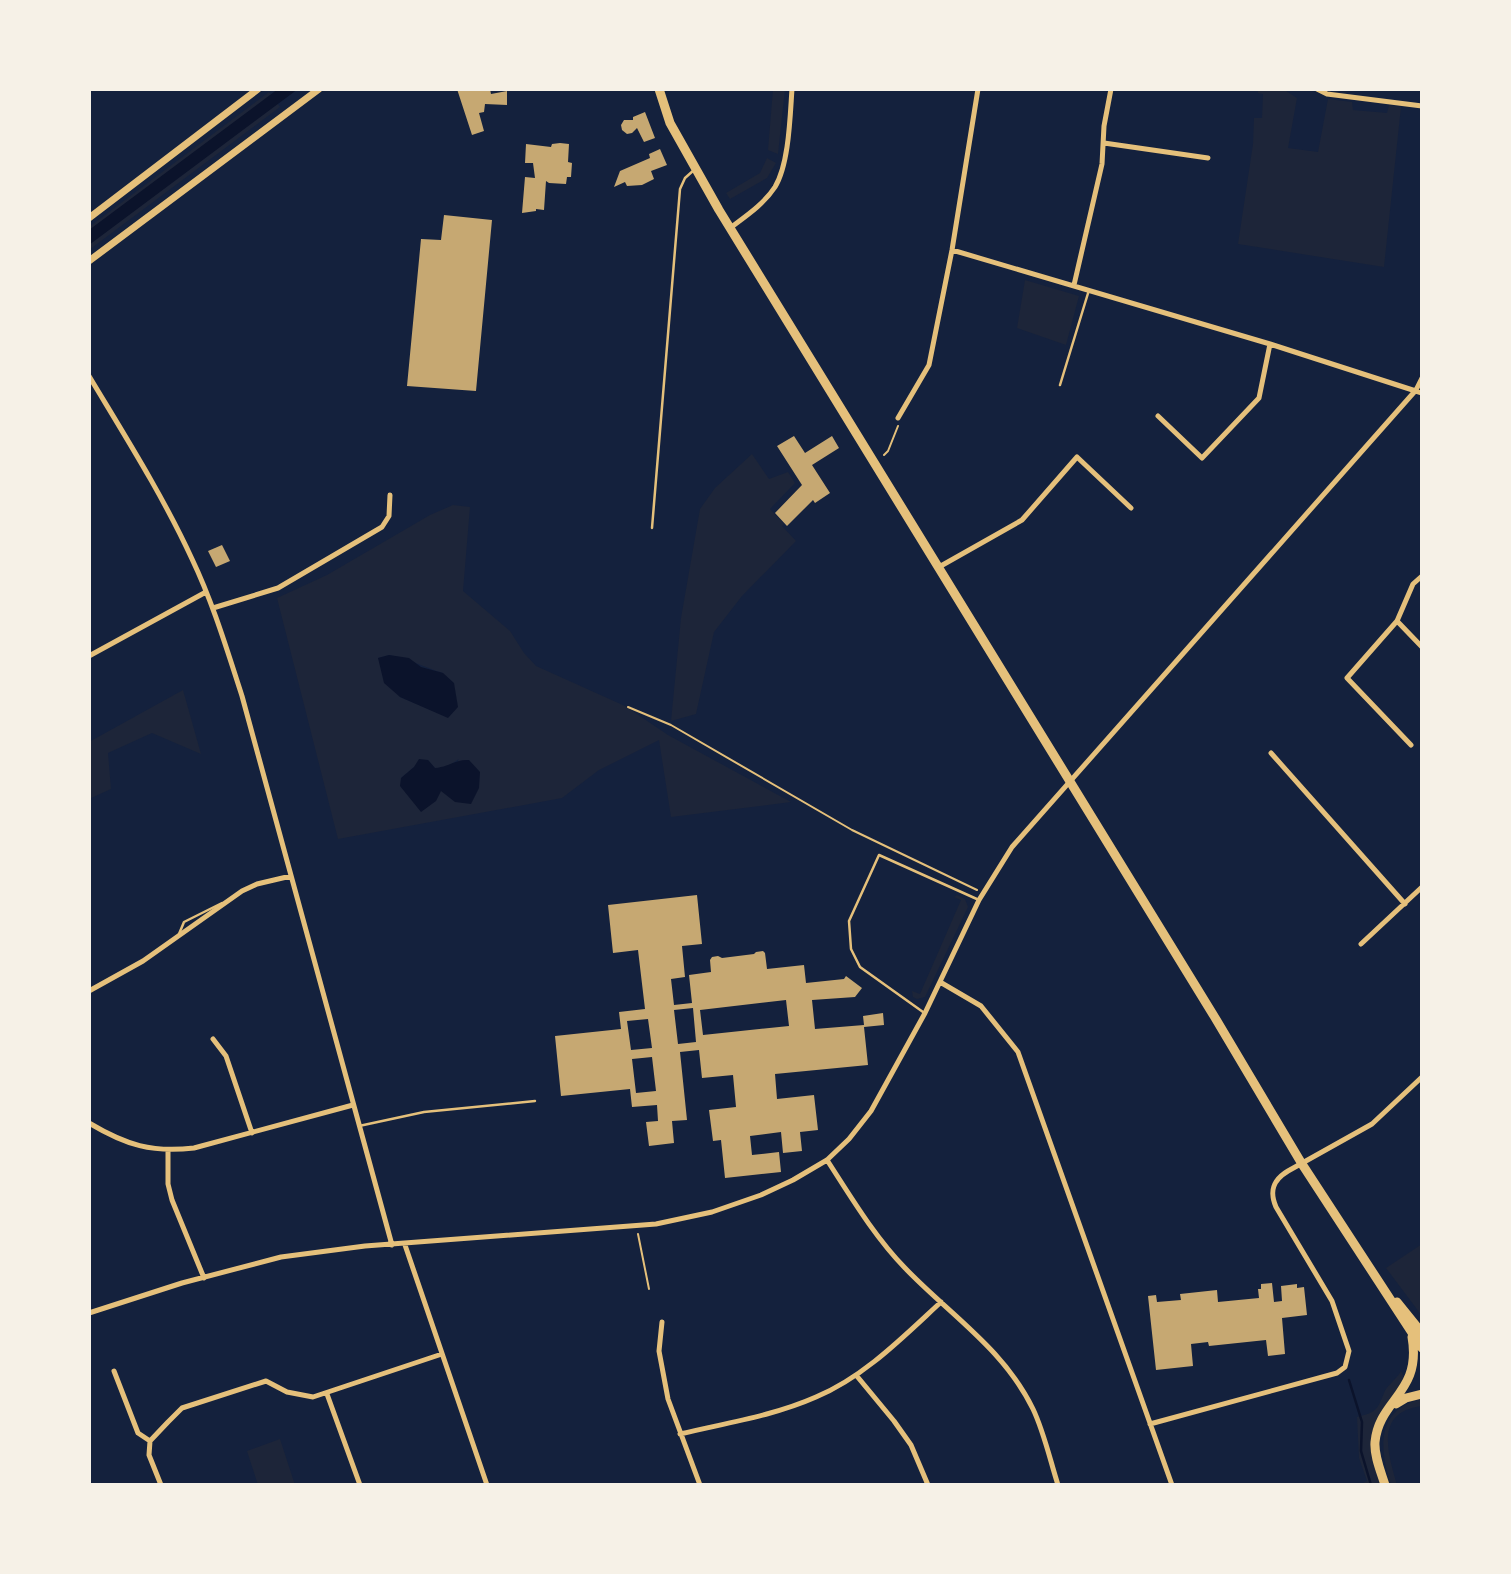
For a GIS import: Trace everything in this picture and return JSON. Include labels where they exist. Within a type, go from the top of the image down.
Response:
[{"type":"main road","points":[[659,89],[670,123],[730,228],[1302,1164],[1381,1285],[1417,1334],[1422,1348]]},
{"type":"main road","points":[[1385,1485],[1375,1443],[1379,1425],[1410,1378],[1417,1334]]},
{"type":"main road","points":[[1391,1407],[1406,1398],[1422,1394]]},
{"type":"street","points":[[89,218],[258,89]]},
{"type":"street","points":[[89,261],[319,89]]},
{"type":"street","points":[[730,228],[755,209],[774,188],[784,167],[792,89]]},
{"type":"street","points":[[898,418],[929,365],[952,250],[978,89]]},
{"type":"street","points":[[1074,285],[1102,164],[1104,126],[1111,89]]},
{"type":"street","points":[[1317,89],[1327,94],[1422,106]]},
{"type":"street","points":[[1104,143],[1208,158]]},
{"type":"street","points":[[952,250],[1419,391]]},
{"type":"street","points":[[1158,416],[1202,458],[1259,398],[1269,344]]},
{"type":"street","points":[[89,376],[147,474],[191,558],[213,608],[242,696],[393,1245]]},
{"type":"street","points":[[89,1313],[281,1257],[365,1246],[637,1226],[701,1215],[782,1185],[827,1160],[849,1139],[871,1111],[925,1013],[979,900],[1013,847],[1419,391],[1422,378]]},
{"type":"street","points":[[939,567],[1022,520],[1077,457],[1131,508]]},
{"type":"street","points":[[213,608],[278,588],[382,527],[389,516],[390,495]]},
{"type":"street","points":[[1411,745],[1347,678],[1397,621],[1413,584],[1422,576]]},
{"type":"street","points":[[89,656],[206,592]]},
{"type":"street","points":[[1397,621],[1422,647]]},
{"type":"street","points":[[1271,753],[1405,904]]},
{"type":"street","points":[[89,991],[143,961],[234,896],[257,884],[291,876]]},
{"type":"street","points":[[1361,944],[1422,887]]},
{"type":"street","points":[[940,982],[981,1006],[1018,1052],[1172,1485]]},
{"type":"street","points":[[213,1039],[226,1056],[252,1133]]},
{"type":"street","points":[[1150,1424],[1337,1373],[1345,1367],[1349,1351],[1332,1301],[1272,1196],[1273,1186],[1279,1177],[1372,1124],[1422,1077]]},
{"type":"street","points":[[89,1124],[137,1147],[168,1151],[194,1148],[353,1105]]},
{"type":"street","points":[[168,1151],[168,1184],[172,1200],[204,1278]]},
{"type":"street","points":[[827,1160],[885,1245],[941,1302],[989,1345],[1012,1375],[1033,1409],[1058,1485]]},
{"type":"street","points":[[405,1245],[487,1485]]},
{"type":"street","points":[[680,1433],[766,1415],[818,1397],[856,1375],[941,1302]]},
{"type":"street","points":[[662,1322],[659,1351],[668,1399],[700,1485]]},
{"type":"street","points":[[160,1485],[149,1455],[150,1441],[182,1408],[266,1381],[301,1396],[313,1397],[442,1354]]},
{"type":"street","points":[[114,1371],[138,1433],[150,1441]]},
{"type":"street","points":[[856,1375],[911,1445],[928,1485]]},
{"type":"street","points":[[327,1394],[360,1485]]},
{"type":"lane","points":[[652,528],[680,189],[685,178],[695,169]]},
{"type":"lane","points":[[1060,384],[1089,290]]},
{"type":"lane","points":[[925,1013],[860,967],[851,949],[849,922],[878,855],[979,900]]},
{"type":"lane","points":[[359,1126],[424,1112],[536,1101]]},
{"type":"path","points":[[884,455],[898,429],[898,418]]},
{"type":"path","points":[[628,707],[671,725],[852,830],[983,893]]},
{"type":"path","points":[[637,1226],[649,1289]]},
{"type":"shaded area","points":[[278,89],[298,89],[89,245],[89,230]]},
{"type":"shaded area","points":[[773,89],[785,89],[778,154],[768,150]]},
{"type":"shaded area","points":[[1258,89],[1283,89],[1297,98],[1288,148],[1318,152],[1328,99],[1352,102],[1353,110],[1387,113],[1389,105],[1401,107],[1384,267],[1238,244],[1253,144],[1254,118],[1262,118],[1263,94],[1258,93]]},
{"type":"shaded area","points":[[269,92],[280,107],[89,250],[89,227]]},
{"type":"shaded area","points":[[767,158],[776,163],[767,178],[730,199],[726,193],[760,173]]},
{"type":"shaded area","points":[[1025,280],[1079,296],[1066,345],[1017,328]]},
{"type":"shaded area","points":[[752,454],[769,479],[788,472],[795,483],[770,509],[796,541],[742,596],[714,632],[696,714],[671,721],[681,618],[700,509],[715,488]]},
{"type":"shaded area","points":[[453,505],[470,507],[463,591],[510,631],[536,666],[625,706],[668,735],[791,802],[671,817],[659,740],[599,770],[562,798],[338,839],[277,598],[327,575],[430,515]],"holes":[[[389,655],[443,673],[448,717],[400,697],[378,658]],[[459,759],[441,791],[401,778],[428,760],[435,768],[445,768]]]},
{"type":"shaded area","points":[[389,655],[409,658],[421,667],[443,673],[454,683],[458,707],[448,718],[400,697],[384,683],[378,658]]},
{"type":"shaded area","points":[[183,690],[201,754],[152,733],[108,753],[111,789],[89,799],[89,742]]},
{"type":"shaded area","points":[[419,759],[428,760],[435,768],[469,760],[480,772],[479,788],[471,804],[455,802],[441,791],[436,801],[421,812],[400,786],[401,778]]},
{"type":"shaded area","points":[[957,895],[965,899],[968,907],[925,997],[917,999],[913,997],[912,991],[920,994],[961,900],[954,897]]},
{"type":"shaded area","points":[[1422,1244],[1422,1316],[1386,1268]]},
{"type":"shaded area","points":[[1401,1371],[1405,1379],[1385,1406],[1374,1428],[1372,1451],[1380,1485],[1359,1485],[1367,1481],[1359,1458],[1357,1417],[1375,1410],[1385,1390]]},
{"type":"shaded area","points":[[1422,1399],[1422,1406],[1397,1416],[1391,1425],[1388,1448],[1397,1485],[1391,1485],[1384,1457],[1385,1432],[1396,1411]]},
{"type":"shaded area","points":[[280,1439],[295,1485],[258,1485],[247,1451]]},
{"type":"building","points":[[457,89],[490,89],[491,94],[507,91],[507,105],[485,104],[484,112],[479,113],[484,131],[472,135]]},
{"type":"building","points":[[645,112],[655,138],[644,142],[637,128],[627,134],[621,125],[624,120],[633,120],[633,117]]},
{"type":"building","points":[[526,144],[551,147],[552,144],[569,144],[571,177],[567,177],[566,184],[546,181],[544,210],[522,213],[525,177],[535,178],[533,163],[525,163]]},
{"type":"building","points":[[660,149],[667,165],[651,171],[654,179],[642,185],[627,186],[625,182],[614,187],[620,171],[650,158],[649,154]]},
{"type":"building","points":[[444,215],[492,220],[476,391],[407,386],[421,239],[441,240]]},
{"type":"building","points":[[794,436],[805,453],[832,436],[839,448],[812,465],[830,493],[815,503],[813,500],[787,526],[775,513],[802,485],[777,446]]},
{"type":"building","points":[[222,545],[230,561],[216,567],[208,551]]},
{"type":"building","points":[[697,895],[702,944],[682,946],[685,977],[671,979],[674,1005],[692,1003],[689,975],[711,972],[712,957],[722,958],[763,951],[767,969],[804,965],[806,983],[844,979],[846,976],[862,988],[855,997],[812,1000],[815,1029],[864,1025],[863,1016],[883,1013],[884,1025],[864,1027],[868,1065],[775,1074],[777,1099],[814,1095],[818,1130],[800,1132],[802,1151],[783,1153],[781,1132],[750,1136],[752,1155],[779,1152],[781,1172],[725,1178],[721,1140],[713,1141],[709,1110],[736,1107],[733,1075],[702,1078],[699,1050],[680,1052],[687,1120],[672,1121],[674,1143],[649,1146],[646,1122],[658,1121],[657,1105],[632,1107],[630,1089],[561,1096],[555,1036],[621,1029],[619,1012],[645,1009],[638,950],[613,953],[608,905]],"holes":[[[786,1000],[789,1026],[703,1035],[700,1010]],[[693,1008],[696,1042],[678,1044],[674,1010]],[[648,1019],[652,1048],[631,1050],[627,1021]],[[652,1057],[656,1091],[636,1093],[632,1059]]]},
{"type":"building","points":[[1272,1283],[1274,1302],[1282,1301],[1281,1286],[1297,1284],[1297,1288],[1304,1287],[1307,1315],[1282,1318],[1285,1354],[1268,1356],[1266,1340],[1209,1346],[1208,1342],[1191,1344],[1193,1366],[1156,1370],[1148,1296],[1156,1295],[1157,1302],[1181,1300],[1180,1294],[1217,1290],[1218,1302],[1259,1298],[1258,1289],[1261,1289],[1261,1284]]},
{"type":"waterway","points":[[1349,1380],[1362,1422],[1361,1451],[1371,1485]]}]
